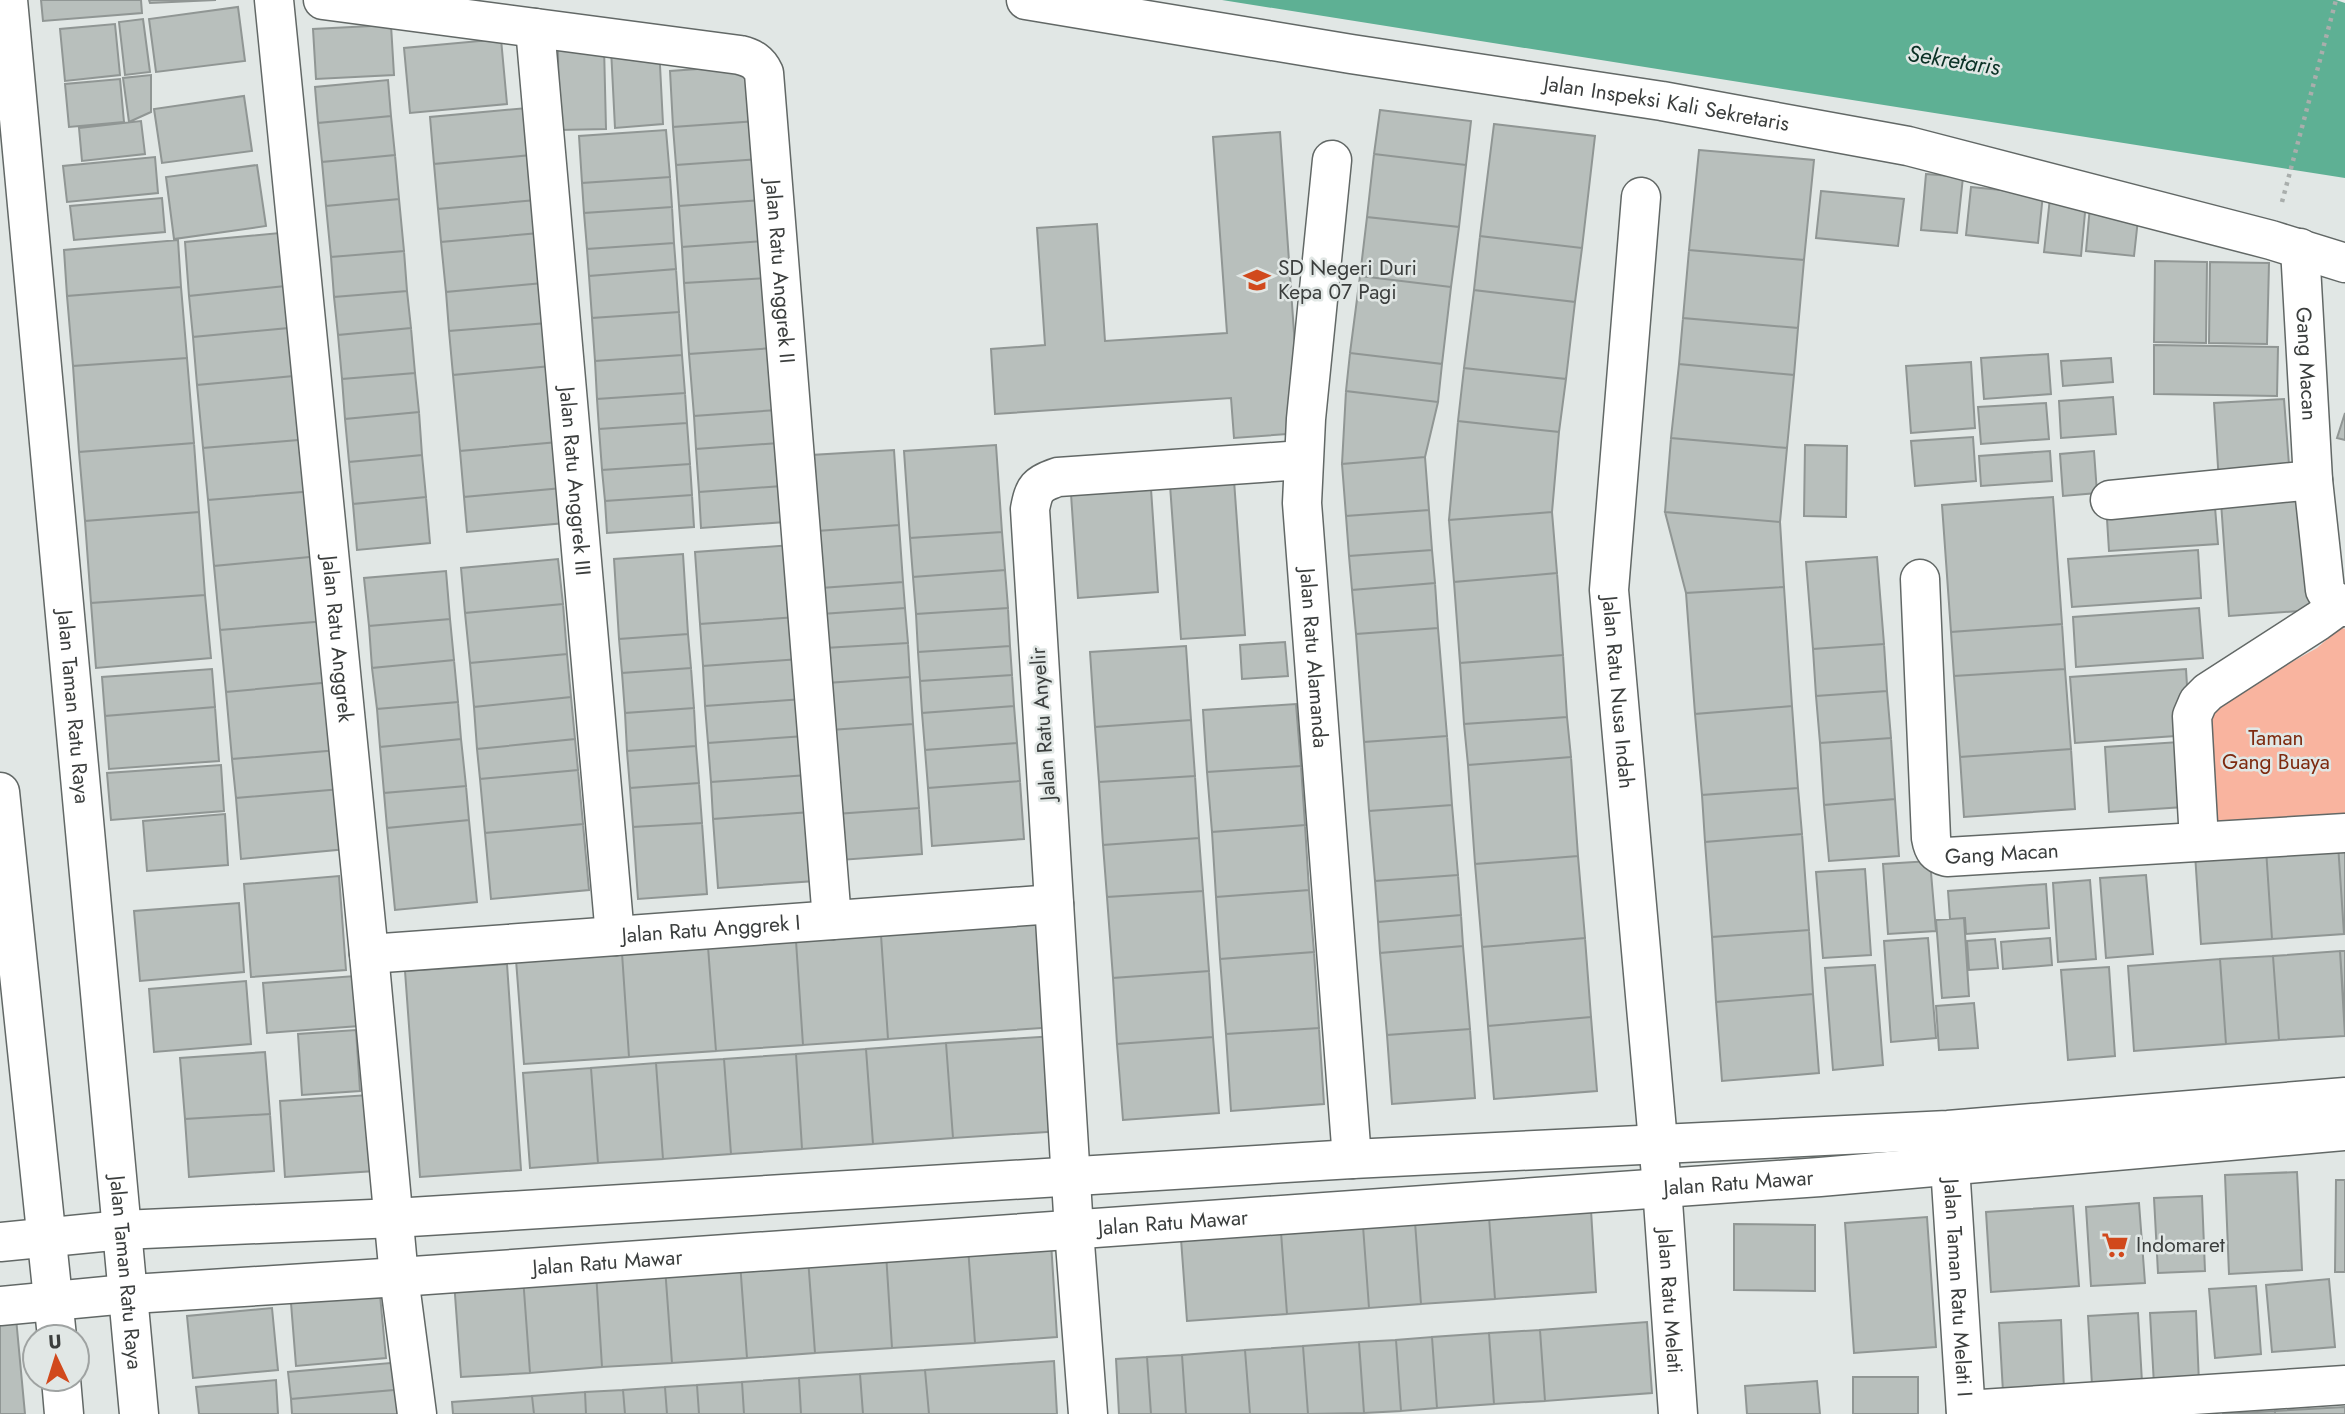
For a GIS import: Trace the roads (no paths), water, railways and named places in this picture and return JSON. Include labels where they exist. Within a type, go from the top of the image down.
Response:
[{"type":"street","name":"Jalan Taman Ratu Raya","points":[[8,0],[116,1231],[139,1414]]},
{"type":"street","name":"Jalan Ratu Anggrek","points":[[274,0],[399,1277],[416,1414]]},
{"type":"street","name":"Jalan Ratu Anggrek II","points":[[323,0],[740,55],[756,61],[764,73],[832,920]]},
{"type":"street","name":"Jalan Inspeksi Kali Sekretaris","points":[[1026,0],[1351,54],[1662,101],[1908,146],[2300,248],[2345,263]]},
{"type":"street","name":"Jalan Ratu Anggrek III","points":[[535,28],[615,936]]},
{"type":"street","name":"Jalan Ratu Alamanda","points":[[1332,160],[1302,460],[1302,503],[1352,1159]]},
{"type":"street","name":"Jalan Ratu Nusa Indah","points":[[1641,197],[1609,590],[1662,1187]]},
{"type":"street","name":"Gang Macan","points":[[2300,248],[2313,480],[2325,590],[2330,598],[2342,606]]},
{"type":"street","name":"Jalan Ratu Anyelir","points":[[1088,1414],[1074,1230],[1030,509],[1034,491],[1044,482],[1058,477],[1302,460]]},
{"type":"street","points":[[2110,500],[2313,480]]},
{"type":"street","name":"Gang Macan","points":[[1920,579],[1931,838],[1933,848],[1938,854],[1947,857],[2345,833]]},
{"type":"street","points":[[2199,841],[2192,716],[2198,702],[2208,692],[2342,606]]},
{"type":"street","points":[[0,792],[7,936],[53,1237],[59,1313]]},
{"type":"street","name":"Jalan Ratu Anggrek I","points":[[369,954],[1054,904]]},
{"type":"street","name":"Jalan Ratu Mawar","points":[[0,1242],[116,1231],[394,1218],[1071,1175],[1948,1129],[2345,1097]]},
{"type":"street","name":"Jalan Ratu Mawar","points":[[0,1306],[59,1313],[122,1295],[1820,1177],[2345,1132]]},
{"type":"street","name":"Jalan Taman Ratu Melati I","points":[[1950,1166],[1966,1412],[2345,1385]]},
{"type":"street","name":"Jalan Ratu Melati","points":[[1662,1187],[1678,1414]]},
{"type":"street","points":[[62,1393],[64,1414]]},
{"type":"water","name":"Sekretaris","points":[[1222,0],[2336,0],[2345,3],[2345,178]]},
{"type":"place","name":"SD Negeri Duri Kepa 07 Pagi","points":[[1257,280]]},
{"type":"place","name":"Indomaret","points":[[2115,1245]]},
{"type":"park label","name":"Taman Gang Buaya","points":[[2276,750]]}]
